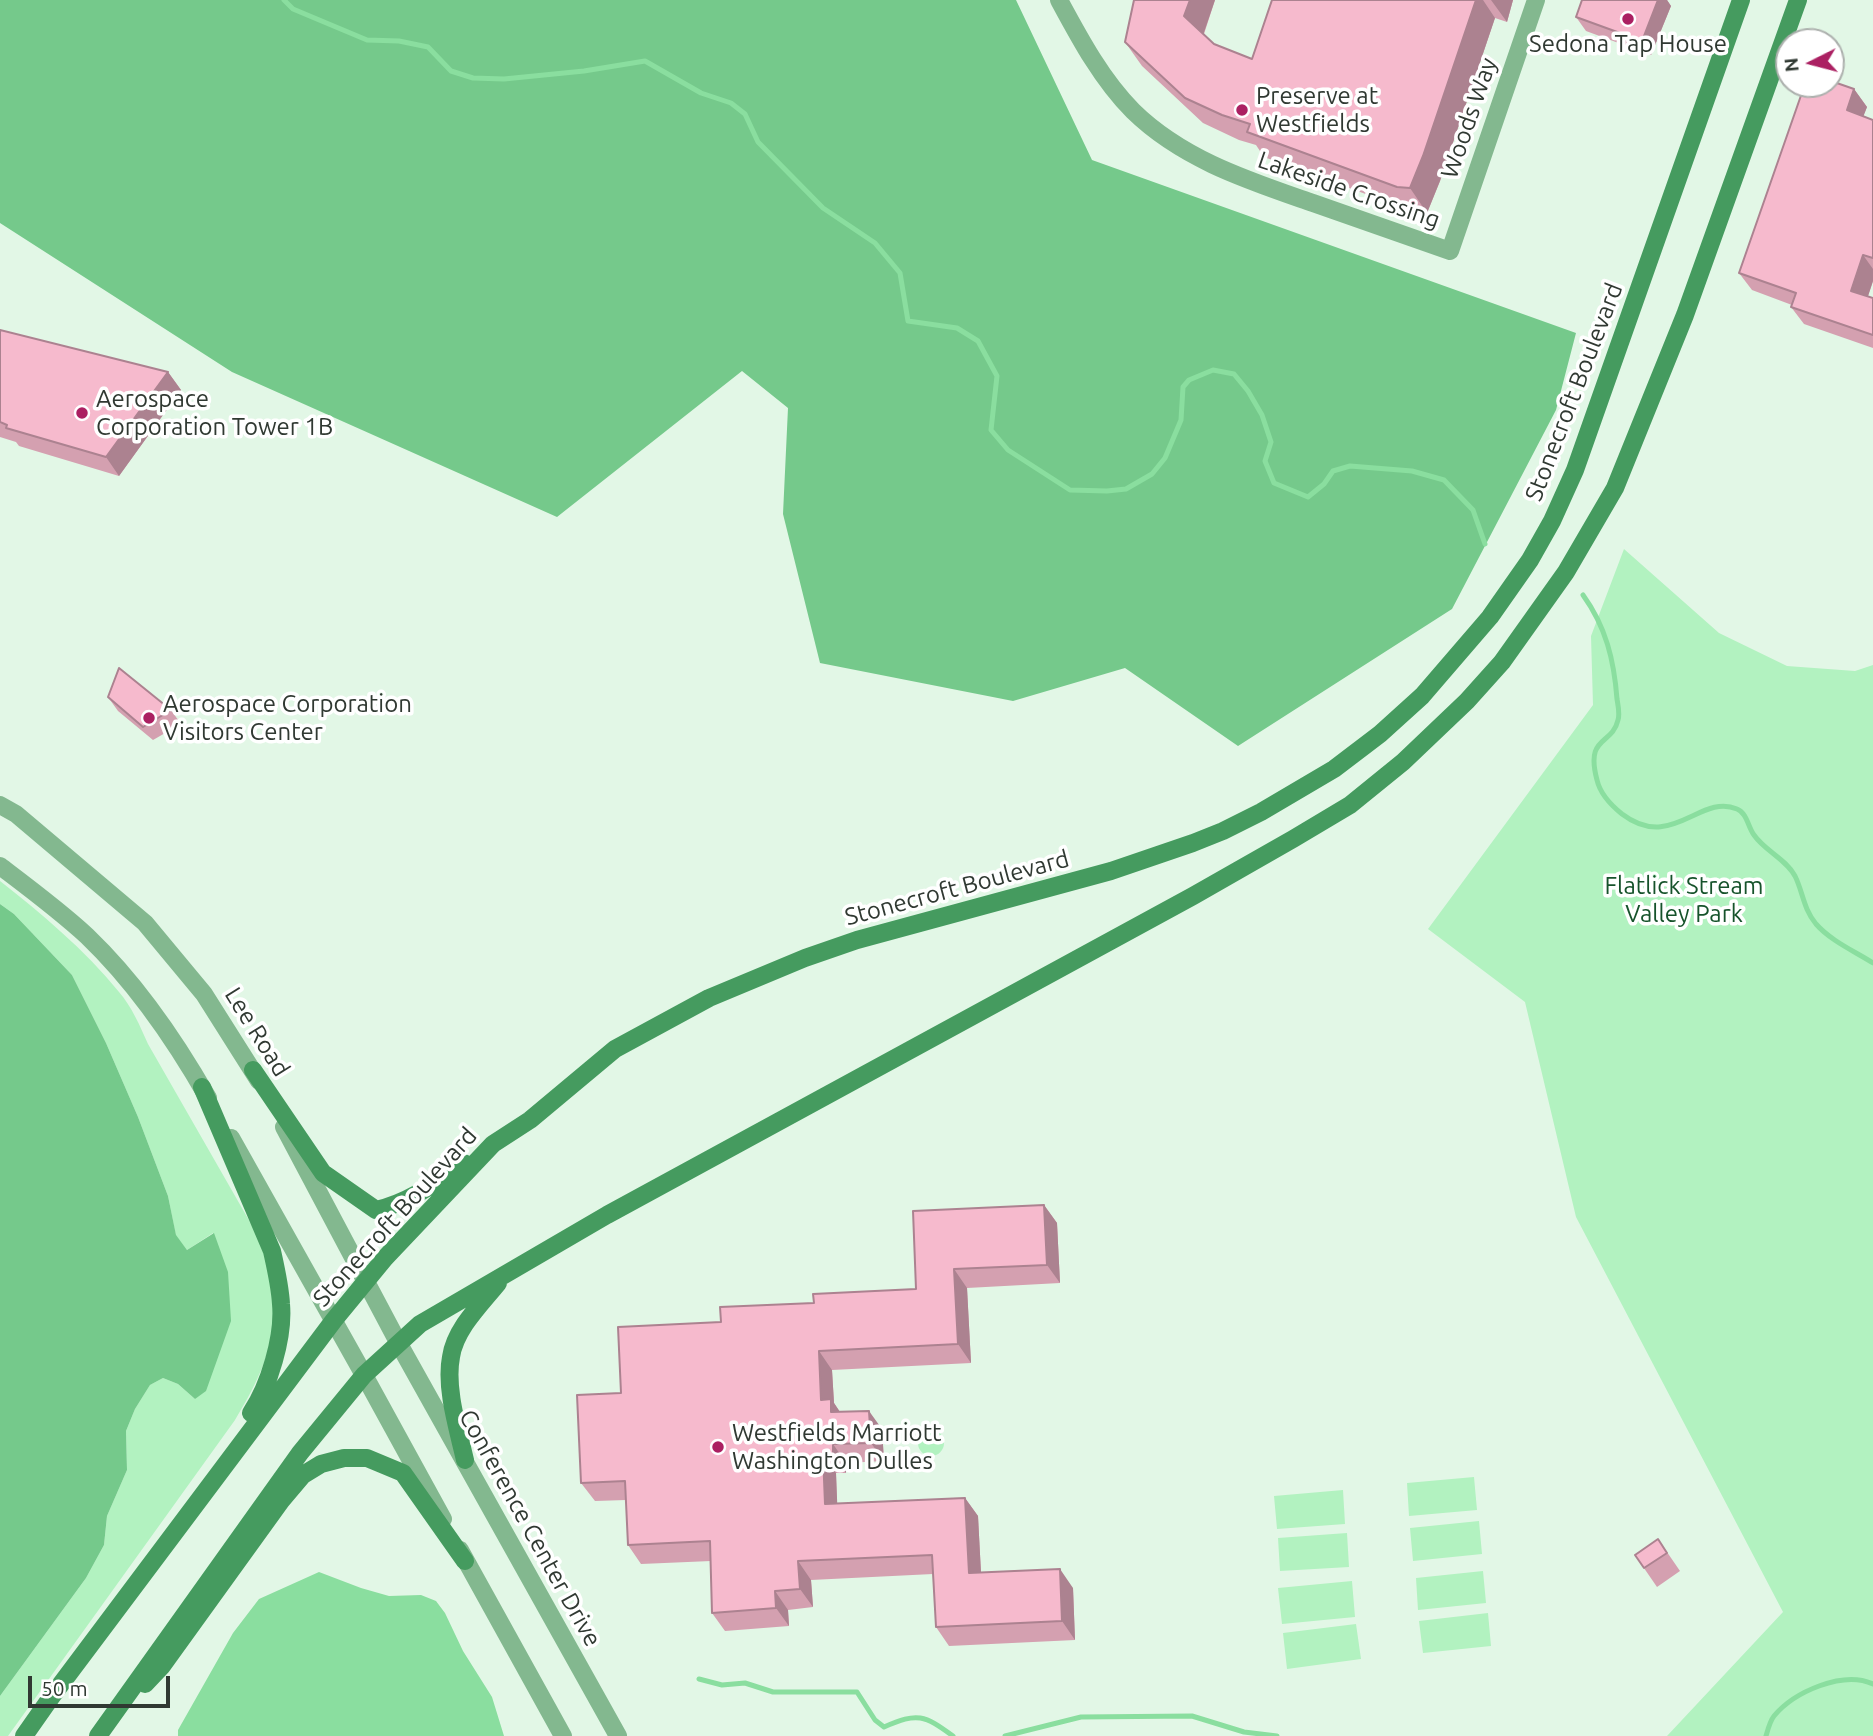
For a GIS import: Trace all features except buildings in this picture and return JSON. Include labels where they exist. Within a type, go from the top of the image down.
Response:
[{"type":"main road","name":"Stonecroft Boulevard","points":[[24,1736],[172,1535],[365,1281],[493,1144],[530,1120],[615,1049],[709,998],[857,940],[1111,871],[1223,831],[1334,769],[1414,704],[1490,617],[1530,560],[1552,521],[1597,412],[1741,0]]},
{"type":"main road","points":[[102,1730],[300,1453],[364,1375],[420,1324],[607,1215],[1194,896],[1293,839],[1350,804],[1404,762],[1467,701],[1502,662],[1566,572],[1615,488],[1685,315],[1798,0]]},
{"type":"main road","points":[[253,1070],[323,1173],[376,1210],[414,1197],[493,1144]]},
{"type":"main road","points":[[172,1535],[260,1400],[271,1369],[282,1307],[272,1251],[202,1087]]},
{"type":"main road","points":[[465,1460],[454,1413],[451,1356],[462,1330],[505,1273]]},
{"type":"main road","points":[[102,1730],[162,1667],[281,1501],[303,1475],[321,1464],[344,1458],[367,1458],[403,1473],[466,1560]]},
{"type":"street","name":"Lakeside Crossing","points":[[1059,0],[1110,85],[1134,112],[1183,149],[1241,178],[1450,251]]},
{"type":"street","name":"Woods Way","points":[[1450,251],[1536,0]]},
{"type":"street","name":"Lee Road","points":[[0,804],[16,814],[145,923],[204,994],[253,1070],[399,1344]]},
{"type":"street","points":[[0,866],[86,936],[125,977],[163,1026],[202,1087],[334,1320],[563,1736]]},
{"type":"street","name":"Conference Center Drive","points":[[399,1344],[618,1736]]},
{"type":"green space","name":"Flatlick Stream Valley Park","points":[[1624,549],[1719,633],[1787,666],[1855,671],[1873,665],[1873,1736],[1667,1736],[1783,1612],[1576,1217],[1525,1002],[1428,929],[1593,705],[1591,636]]},
{"type":"green space","points":[[0,881],[77,947],[128,1004],[148,1044],[258,1236],[267,1262],[274,1309],[268,1352],[260,1374],[235,1420],[8,1736],[0,1736],[0,1696],[86,1578],[104,1545],[107,1516],[127,1470],[126,1431],[135,1409],[150,1385],[163,1378],[178,1384],[195,1399],[213,1233],[187,1250],[176,1236],[168,1196],[106,1043],[72,975],[14,914],[0,904]]},
{"type":"green space","points":[[931,1430],[940,1434],[944,1443],[940,1452],[931,1456],[922,1452],[918,1443],[922,1434]]},
{"type":"green space","points":[[1474,1477],[1477,1510],[1409,1516],[1407,1483]]},
{"type":"green space","points":[[1343,1490],[1345,1524],[1277,1529],[1274,1496]]},
{"type":"green space","points":[[1479,1521],[1482,1554],[1413,1561],[1410,1528]]},
{"type":"green space","points":[[1347,1533],[1349,1567],[1280,1571],[1278,1538]]},
{"type":"green space","points":[[1483,1571],[1486,1603],[1418,1610],[1416,1578]]},
{"type":"green space","points":[[1352,1581],[1355,1617],[1282,1624],[1278,1588]]},
{"type":"green space","points":[[1488,1613],[1491,1646],[1423,1653],[1419,1621]]},
{"type":"green space","points":[[1356,1624],[1361,1659],[1287,1669],[1283,1633]]},
{"type":"shaded area","points":[[0,0],[1016,0],[1092,160],[1576,333],[1556,410],[1452,609],[1238,746],[1125,668],[1013,701],[820,663],[783,514],[788,408],[742,371],[557,517],[232,372],[0,223]]},
{"type":"shaded area","points":[[0,904],[14,914],[72,975],[106,1043],[138,1117],[168,1196],[176,1235],[187,1250],[214,1233],[228,1272],[231,1321],[206,1391],[195,1399],[178,1384],[163,1378],[150,1385],[135,1409],[126,1431],[127,1470],[107,1516],[104,1545],[86,1578],[0,1696]]},
{"type":"shaded area","points":[[319,1572],[389,1596],[421,1595],[436,1601],[492,1697],[504,1736],[178,1736],[178,1730],[233,1633],[259,1599]]},
{"type":"waterway","points":[[284,0],[293,9],[367,40],[399,41],[428,47],[451,71],[473,78],[504,79],[584,71],[645,61],[701,93],[731,103],[745,114],[758,142],[823,208],[875,243],[900,273],[908,321],[957,328],[978,341],[997,376],[991,430],[1008,450],[1070,490],[1126,489],[1152,474],[1165,458],[1181,420],[1183,387],[1189,380],[1213,370],[1234,374],[1262,415],[1271,442],[1265,461],[1274,483],[1308,497],[1324,484],[1333,471],[1350,466],[1412,471],[1444,480],[1473,510],[1485,544]]},
{"type":"waterway","points":[[1583,595],[1598,619],[1608,644],[1619,710],[1615,728],[1594,755],[1597,780],[1607,799],[1622,814],[1640,824],[1656,827],[1671,825],[1710,808],[1723,806],[1737,809],[1759,841],[1791,870],[1808,912],[1816,924],[1836,941],[1873,963]]},
{"type":"waterway","points":[[699,1679],[722,1685],[745,1683],[773,1692],[857,1692],[875,1720],[884,1727],[905,1719],[920,1718],[953,1736]]},
{"type":"waterway","points":[[1766,1736],[1774,1716],[1806,1692],[1848,1680],[1873,1684]]},
{"type":"waterway","points":[[1005,1736],[1081,1717],[1192,1716],[1244,1732],[1277,1736]]},
{"type":"place","name":"Sedona Tap House","points":[[1628,19]]},
{"type":"place","name":"Preserve at Westfields","points":[[1242,110]]},
{"type":"place","name":"Aerospace Corporation Tower 1B","points":[[82,413]]},
{"type":"place","name":"Aerospace Corporation Visitors Center","points":[[149,718]]},
{"type":"place","name":"Westfields Marriott Washington Dulles","points":[[718,1447]]}]
